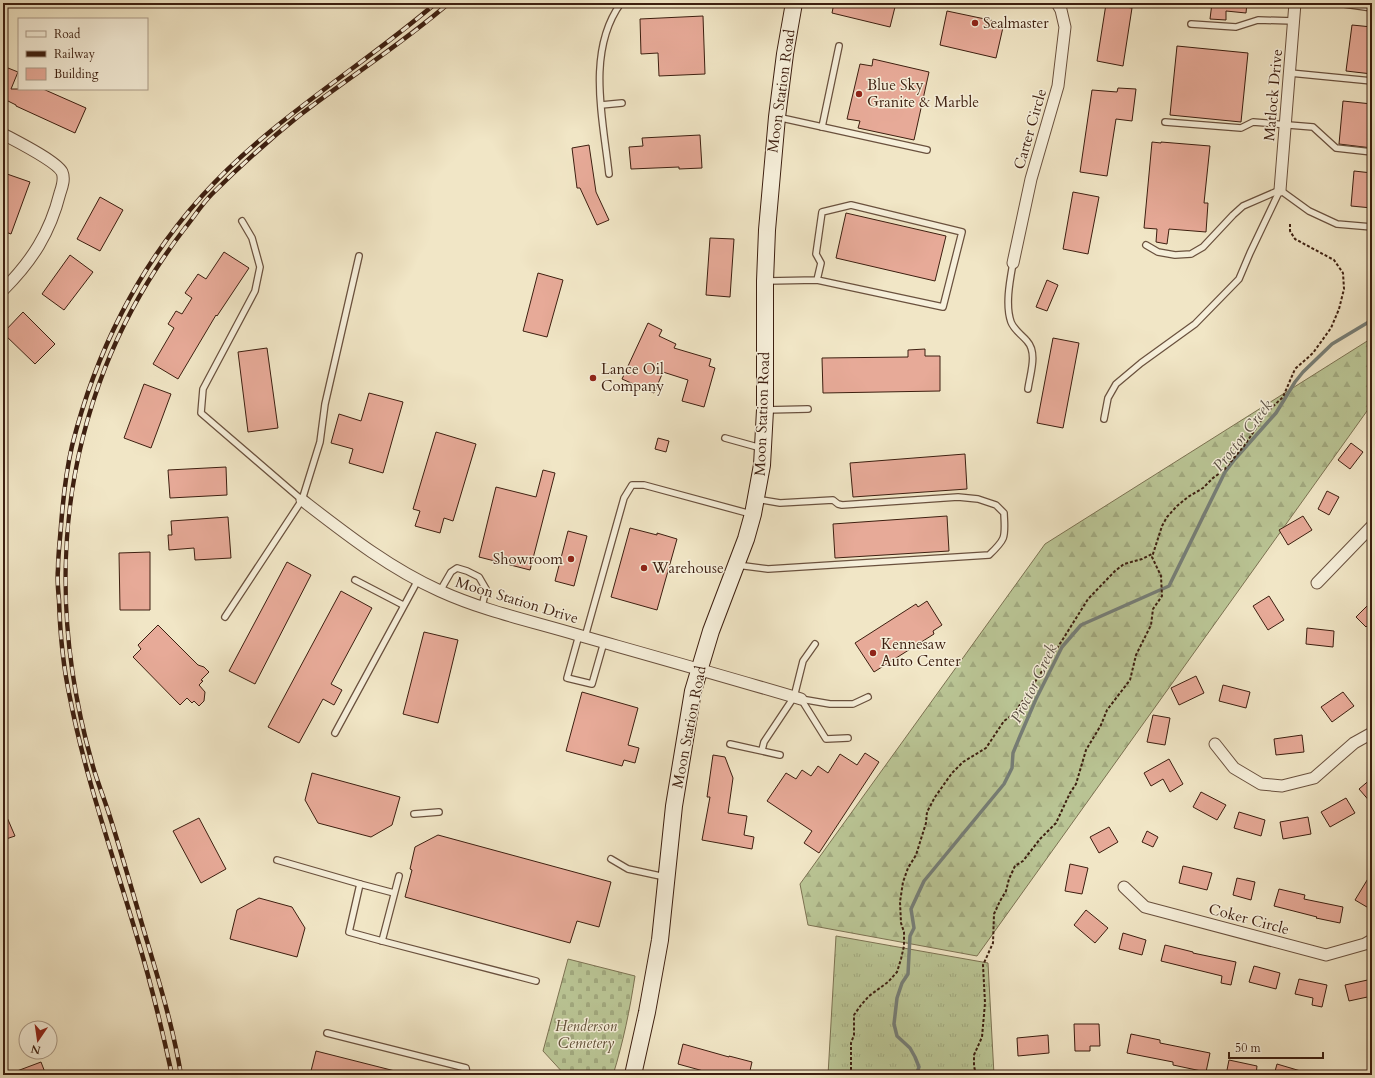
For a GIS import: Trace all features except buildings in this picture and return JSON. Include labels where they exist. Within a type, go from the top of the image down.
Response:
[{"type":"street","name":"Moon Station Road","points":[[633,1075],[655,974],[674,806],[693,691],[711,631],[737,565],[753,514],[762,465],[765,410],[765,281],[767,230],[777,117],[785,54],[794,3]]},
{"type":"street","name":"Carter Circle","points":[[1013,263],[1031,180],[1058,86],[1065,27],[1061,10],[1057,3]]},
{"type":"street","name":"Matlock Drive","points":[[1280,190],[1295,3]]},
{"type":"street","points":[[3,134],[54,164],[62,172],[64,180],[56,209],[44,238],[24,267],[3,290]]},
{"type":"street","name":"Moon Station Drive","points":[[302,500],[384,562],[440,592],[482,608],[699,668],[798,698]]},
{"type":"street","points":[[1317,583],[1372,526]]},
{"type":"street","points":[[1215,744],[1234,768],[1261,784],[1282,786],[1314,778],[1354,743],[1372,732]]},
{"type":"street","name":"Coker Circle","points":[[1124,887],[1145,907],[1326,955],[1365,944],[1372,940]]},
{"type":"lane","points":[[609,174],[599,73],[606,32],[611,19],[621,3]]},
{"type":"lane","points":[[1337,3],[1372,8]]},
{"type":"lane","points":[[1191,24],[1236,27],[1258,20],[1294,21]]},
{"type":"lane","points":[[822,127],[839,46]]},
{"type":"lane","points":[[1290,73],[1372,81]]},
{"type":"lane","points":[[601,105],[622,103]]},
{"type":"lane","points":[[777,117],[927,150]]},
{"type":"lane","points":[[1165,122],[1241,128],[1253,122],[1313,127],[1336,148],[1372,152]]},
{"type":"lane","points":[[1280,190],[1309,211],[1337,224],[1372,227]]},
{"type":"lane","points":[[1146,245],[1158,252],[1176,255],[1191,254],[1203,247],[1243,206],[1280,190]]},
{"type":"lane","points":[[1104,419],[1108,398],[1116,384],[1141,363],[1195,324],[1238,279],[1280,190]]},
{"type":"lane","points":[[765,281],[817,280],[943,307],[962,232],[851,205],[822,212],[816,254],[821,263],[817,280]]},
{"type":"lane","points":[[242,221],[252,238],[260,267],[255,291],[203,389],[201,414],[302,500]]},
{"type":"lane","points":[[225,617],[302,500],[320,442],[325,404],[359,256]]},
{"type":"lane","points":[[1013,263],[1009,292],[1011,323],[1032,347],[1033,358],[1028,389]]},
{"type":"lane","points":[[765,410],[808,409]]},
{"type":"lane","points":[[725,438],[764,449]]},
{"type":"lane","points":[[604,642],[592,684],[567,678],[582,636],[624,498],[632,485],[644,485],[753,514]]},
{"type":"lane","points":[[737,565],[768,569],[989,555],[1001,543],[1005,534],[1004,513],[996,505],[978,498],[958,497],[842,505],[833,500],[780,503],[756,499]]},
{"type":"lane","points":[[440,592],[451,572],[456,568],[467,571],[479,577],[486,589],[482,608]]},
{"type":"lane","points":[[355,580],[403,605]]},
{"type":"lane","points":[[335,733],[403,605],[418,580]]},
{"type":"lane","points":[[762,750],[764,742],[798,698],[803,661],[815,644]]},
{"type":"lane","points":[[798,698],[830,704],[853,704],[868,697]]},
{"type":"lane","points":[[798,698],[826,739],[848,738]]},
{"type":"lane","points":[[730,744],[780,754]]},
{"type":"lane","points":[[414,814],[438,812]]},
{"type":"lane","points":[[611,859],[628,869],[667,878]]},
{"type":"lane","points":[[277,860],[394,893]]},
{"type":"lane","points":[[382,940],[399,876]]},
{"type":"lane","points":[[360,884],[349,932],[536,981]]},
{"type":"lane","points":[[327,1033],[466,1068],[467,1075]]},
{"type":"path","points":[[976,1075],[974,1055],[982,1037],[985,1003],[983,965],[993,942],[994,914],[1006,891],[1009,879],[1015,866],[1023,861],[1040,839],[1056,823],[1076,784],[1086,750],[1101,725],[1107,710],[1130,680],[1136,655],[1151,625],[1153,609],[1162,596],[1161,576],[1152,556],[1162,526],[1167,517],[1182,502],[1203,488],[1224,470],[1244,446],[1267,412],[1283,397],[1295,369],[1313,353],[1331,328],[1344,289],[1343,273],[1334,260],[1295,239],[1290,231],[1290,223]]},
{"type":"path","points":[[851,1075],[851,1043],[854,1035],[854,1015],[860,1005],[869,996],[888,982],[897,972],[902,959],[904,932],[901,923],[900,902],[903,882],[908,868],[916,855],[926,823],[927,812],[935,797],[952,773],[963,762],[986,748],[1004,721],[1014,714],[1088,598],[1124,564],[1153,554]]},
{"type":"green space","points":[[1372,338],[1372,404],[977,956],[808,925],[800,884],[1045,544]]},
{"type":"green space","points":[[836,936],[988,963],[994,1075],[828,1075]]},
{"type":"green space","name":"Henderson Cemetery","points":[[568,959],[635,976],[626,1026],[613,1075],[565,1075],[543,1051]]},
{"type":"waterway","name":"Proctor Creek","points":[[916,1075],[919,1067],[915,1057],[910,1048],[897,1036],[894,1024],[897,998],[902,983],[908,974],[910,936],[914,928],[911,909],[924,881],[1004,784],[1012,768],[1013,753],[1020,736],[1036,699],[1062,647],[1081,625],[1169,586],[1225,472],[1276,413],[1303,372],[1332,344],[1372,320]]},
{"type":"railway","points":[[172,1075],[147,972],[84,759],[65,674],[61,637],[58,577],[64,496],[72,446],[93,378],[106,345],[139,282],[179,223],[202,196],[256,143],[436,3]]},
{"type":"railway","points":[[181,1075],[174,1038],[160,984],[119,846],[94,770],[81,720],[72,669],[67,618],[66,568],[69,517],[76,467],[88,417],[105,368],[130,313],[161,261],[201,206],[233,173],[300,115],[413,32],[449,3]]},
{"type":"place","name":"Sealmaster","points":[[975,23]]},
{"type":"place","name":"Blue Sky Granite & Marble","points":[[859,94]]},
{"type":"place","name":"Lance Oil Company","points":[[593,378]]},
{"type":"place","name":"Showroom","points":[[571,559]]},
{"type":"place","name":"Warehouse","points":[[644,568]]},
{"type":"place","name":"Kennesaw Auto Center","points":[[873,653]]}]
